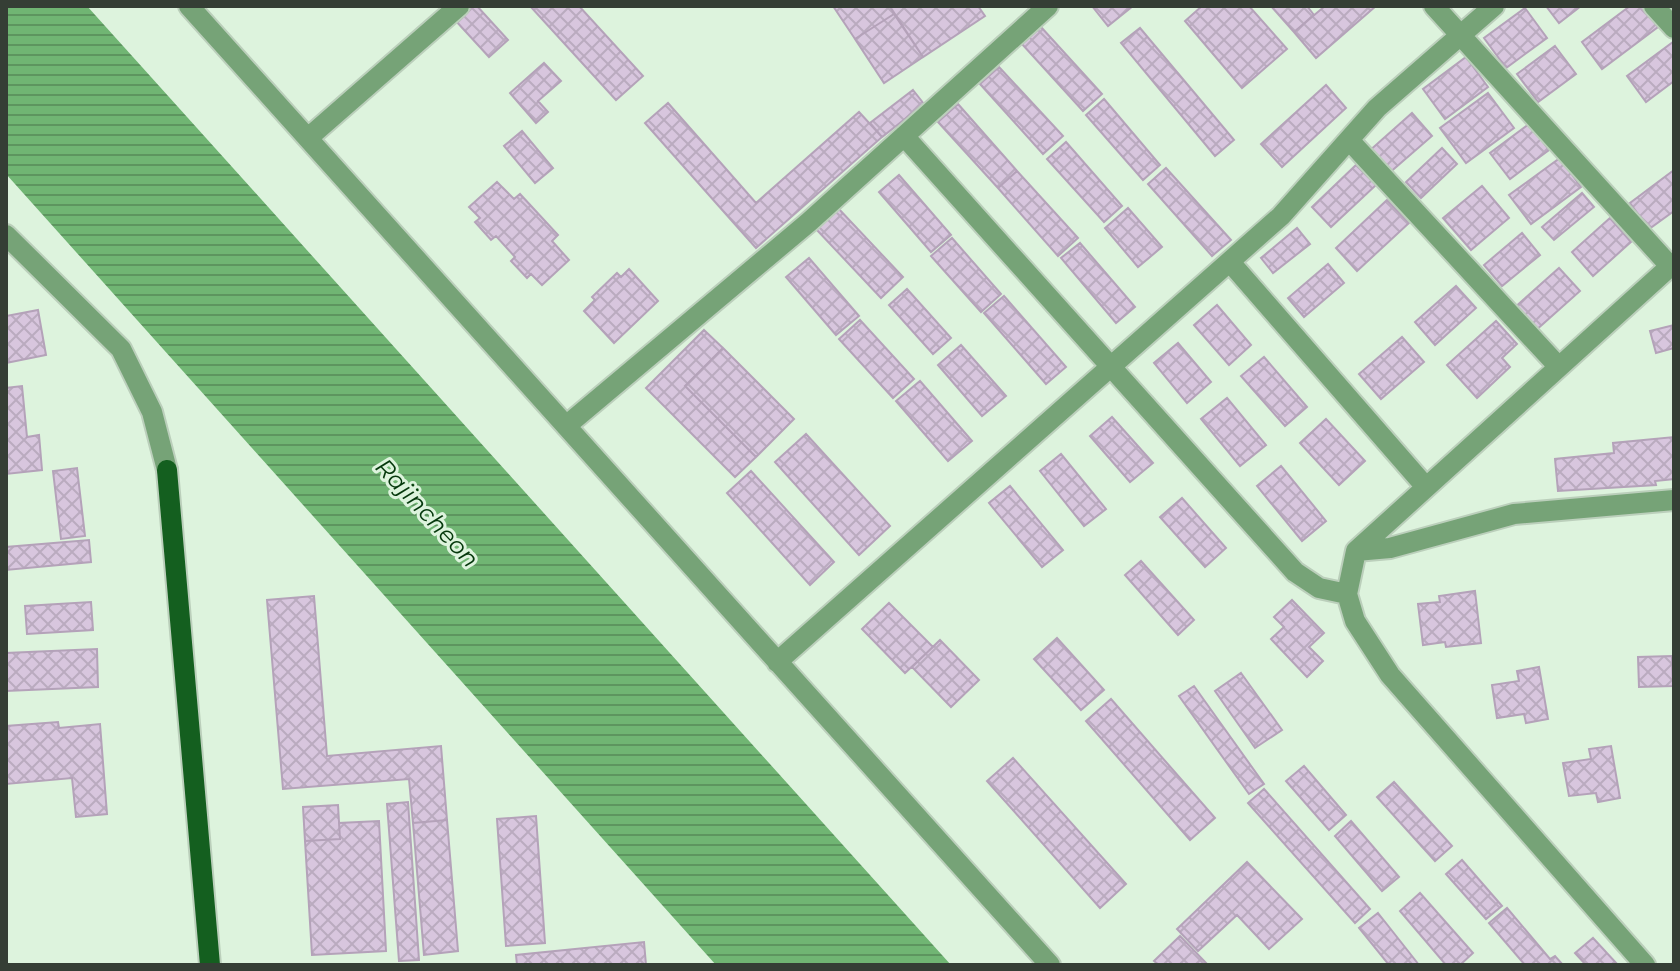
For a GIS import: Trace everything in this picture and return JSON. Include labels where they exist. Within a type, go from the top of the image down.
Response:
[{"type":"main road","points":[[167,470],[210,965]]},
{"type":"street","points":[[189,6],[1050,965]]},
{"type":"street","points":[[308,138],[459,6]]},
{"type":"street","points":[[566,426],[809,222],[1048,6]]},
{"type":"street","points":[[1434,6],[1672,265],[1356,551],[1347,594],[1355,621],[1390,675],[1645,965]]},
{"type":"street","points":[[777,662],[1281,216],[1377,108],[1494,6]]},
{"type":"street","points":[[1654,6],[1674,28]]},
{"type":"street","points":[[904,136],[1295,572],[1319,588],[1347,594]]},
{"type":"street","points":[[1349,140],[1558,366]]},
{"type":"street","points":[[6,235],[121,349],[152,412],[167,470]]},
{"type":"street","points":[[1230,262],[1425,486]]},
{"type":"street","points":[[1356,551],[1390,548],[1514,514],[1674,500]]},
{"type":"water","name":"Rajincheon","points":[[6,6],[87,6],[951,965],[716,965],[6,174]]},
{"type":"building","points":[[471,6],[477,6],[508,40],[489,57],[455,20]]},
{"type":"building","points":[[530,6],[579,6],[643,76],[616,100]]},
{"type":"building","points":[[833,6],[890,6],[894,14],[855,39]]},
{"type":"building","points":[[978,6],[985,16],[923,57],[891,8]]},
{"type":"building","points":[[1092,6],[1133,6],[1108,26]]},
{"type":"building","points":[[1202,6],[1249,6],[1287,49],[1242,88],[1185,21]]},
{"type":"building","points":[[1271,6],[1307,6],[1314,15],[1294,32]]},
{"type":"building","points":[[1325,6],[1376,6],[1316,58],[1294,32]]},
{"type":"building","points":[[1546,6],[1581,6],[1559,23]]},
{"type":"building","points":[[1630,6],[1642,6],[1658,27],[1602,69],[1582,42]]},
{"type":"building","points":[[1525,8],[1547,38],[1506,68],[1484,38]]},
{"type":"building","points":[[894,14],[923,57],[884,83],[855,39]]},
{"type":"building","points":[[1041,27],[1102,94],[1083,111],[1022,44]]},
{"type":"building","points":[[1140,28],[1234,140],[1215,156],[1121,43]]},
{"type":"building","points":[[1673,42],[1674,81],[1646,102],[1627,76]]},
{"type":"building","points":[[1555,46],[1576,74],[1538,102],[1517,74]]},
{"type":"building","points":[[1466,57],[1488,87],[1445,119],[1423,89]]},
{"type":"building","points":[[544,63],[561,81],[538,101],[548,112],[536,123],[510,93]]},
{"type":"building","points":[[999,67],[1063,136],[1043,154],[980,84]]},
{"type":"building","points":[[1326,85],[1346,108],[1282,167],[1261,144]]},
{"type":"building","points":[[913,90],[924,104],[882,137],[870,123]]},
{"type":"building","points":[[1488,93],[1514,128],[1466,163],[1440,128]]},
{"type":"building","points":[[1104,99],[1160,165],[1143,180],[1086,115]]},
{"type":"building","points":[[668,103],[756,203],[859,112],[882,137],[756,248],[645,123]]},
{"type":"building","points":[[958,104],[1017,171],[998,188],[938,122]]},
{"type":"building","points":[[1412,113],[1432,136],[1388,174],[1368,152]]},
{"type":"building","points":[[1529,124],[1549,150],[1510,179],[1490,153]]},
{"type":"building","points":[[522,131],[553,168],[535,183],[504,146]]},
{"type":"building","points":[[1066,142],[1122,206],[1104,222],[1047,159]]},
{"type":"building","points":[[1442,148],[1457,164],[1421,198],[1406,182]]},
{"type":"building","points":[[1560,158],[1581,187],[1531,224],[1509,195]]},
{"type":"building","points":[[1356,165],[1376,185],[1331,227],[1312,207]]},
{"type":"building","points":[[1166,168],[1231,240],[1212,256],[1148,184]]},
{"type":"building","points":[[1674,170],[1674,211],[1649,229],[1630,203]]},
{"type":"building","points":[[1017,171],[1078,238],[1058,256],[998,188]]},
{"type":"building","points":[[899,175],[951,235],[931,252],[879,192]]},
{"type":"building","points":[[497,182],[514,199],[520,194],[558,235],[552,241],[569,260],[542,285],[531,274],[527,278],[511,261],[515,257],[496,236],[491,240],[475,222],[480,218],[469,207]]},
{"type":"building","points":[[1482,186],[1509,218],[1471,250],[1443,218]]},
{"type":"building","points":[[1582,193],[1594,207],[1554,240],[1542,227]]},
{"type":"building","points":[[1387,200],[1409,223],[1357,271],[1336,248]]},
{"type":"building","points":[[837,207],[903,277],[881,298],[815,228]]},
{"type":"building","points":[[1128,208],[1162,247],[1138,267],[1105,228]]},
{"type":"building","points":[[1610,218],[1631,242],[1593,276],[1572,252]]},
{"type":"building","points":[[1297,228],[1310,244],[1273,273],[1261,258]]},
{"type":"building","points":[[1522,233],[1540,255],[1502,286],[1484,265]]},
{"type":"building","points":[[952,238],[1001,294],[981,312],[931,256]]},
{"type":"building","points":[[1080,243],[1135,307],[1116,323],[1061,258]]},
{"type":"building","points":[[809,258],[859,316],[836,335],[786,277]]},
{"type":"building","points":[[1328,264],[1344,283],[1304,317],[1288,298]]},
{"type":"building","points":[[1559,268],[1580,291],[1535,331],[1514,308]]},
{"type":"building","points":[[629,269],[658,301],[614,343],[584,311],[595,300],[592,297],[617,273],[621,277]]},
{"type":"building","points":[[1456,286],[1476,308],[1435,345],[1415,322]]},
{"type":"building","points":[[907,289],[951,338],[933,354],[889,305]]},
{"type":"building","points":[[1004,296],[1066,367],[1046,384],[984,313]]},
{"type":"building","points":[[1217,305],[1251,345],[1229,365],[1194,325]]},
{"type":"building","points":[[38,310],[46,355],[6,363],[6,316]]},
{"type":"building","points":[[860,320],[914,379],[893,398],[839,339]]},
{"type":"building","points":[[1496,321],[1517,344],[1502,358],[1510,367],[1477,398],[1447,365]]},
{"type":"building","points":[[1674,325],[1674,348],[1656,353],[1650,331]]},
{"type":"building","points":[[704,330],[723,348],[685,386],[756,457],[735,477],[646,388]]},
{"type":"building","points":[[1402,337],[1424,362],[1381,399],[1359,374]]},
{"type":"building","points":[[1178,343],[1211,382],[1187,403],[1154,363]]},
{"type":"building","points":[[961,345],[1006,396],[982,416],[938,365]]},
{"type":"building","points":[[723,348],[794,419],[756,457],[685,386]]},
{"type":"building","points":[[1264,357],[1307,407],[1285,426],[1241,376]]},
{"type":"building","points":[[920,381],[972,441],[948,461],[896,401]]},
{"type":"building","points":[[22,386],[27,437],[39,435],[42,470],[6,474],[6,388]]},
{"type":"building","points":[[1227,398],[1266,445],[1240,466],[1201,419]]},
{"type":"building","points":[[1112,417],[1153,463],[1130,482],[1090,436]]},
{"type":"building","points":[[1326,419],[1365,461],[1339,485],[1300,443]]},
{"type":"building","points":[[806,434],[890,526],[859,555],[775,462]]},
{"type":"building","points":[[1674,437],[1674,479],[1655,481],[1656,485],[1558,491],[1555,459],[1614,453],[1613,443]]},
{"type":"building","points":[[1061,454],[1106,509],[1084,526],[1040,471]]},
{"type":"building","points":[[1281,466],[1326,521],[1302,541],[1257,486]]},
{"type":"building","points":[[77,468],[85,536],[61,539],[53,471]]},
{"type":"building","points":[[751,471],[834,562],[810,585],[727,493]]},
{"type":"building","points":[[1010,486],[1063,550],[1042,567],[989,503]]},
{"type":"building","points":[[1182,498],[1226,548],[1205,567],[1160,517]]},
{"type":"building","points":[[89,540],[91,562],[6,570],[6,547]]},
{"type":"building","points":[[1141,561],[1194,620],[1178,635],[1125,575]]},
{"type":"building","points":[[1475,591],[1481,643],[1446,647],[1445,642],[1423,645],[1418,604],[1440,602],[1439,596]]},
{"type":"building","points":[[314,596],[327,756],[441,746],[447,820],[413,823],[409,779],[283,789],[267,600]]},
{"type":"building","points":[[1292,600],[1324,633],[1309,647],[1323,661],[1307,677],[1271,639],[1284,627],[1274,617]]},
{"type":"building","points":[[91,602],[93,630],[27,634],[25,606]]},
{"type":"building","points":[[889,603],[933,647],[905,673],[862,629]]},
{"type":"building","points":[[1057,638],[1104,690],[1081,710],[1034,659]]},
{"type":"building","points":[[940,640],[979,680],[951,707],[912,667]]},
{"type":"building","points":[[97,649],[98,687],[6,691],[6,653]]},
{"type":"building","points":[[1672,656],[1673,686],[1639,687],[1638,657]]},
{"type":"building","points":[[1539,667],[1548,719],[1526,723],[1524,714],[1497,718],[1492,685],[1519,681],[1517,671]]},
{"type":"building","points":[[1241,673],[1282,730],[1255,748],[1215,691]]},
{"type":"building","points":[[1194,686],[1264,784],[1249,794],[1179,696]]},
{"type":"building","points":[[1111,699],[1215,818],[1190,840],[1086,721]]},
{"type":"building","points":[[58,722],[59,728],[100,724],[107,814],[76,817],[72,778],[6,784],[6,726]]},
{"type":"building","points":[[1611,746],[1620,798],[1598,802],[1596,793],[1569,796],[1563,763],[1591,759],[1589,749]]},
{"type":"building","points":[[1013,758],[1126,884],[1100,908],[987,781]]},
{"type":"building","points":[[1304,766],[1346,815],[1329,830],[1286,781]]},
{"type":"building","points":[[1394,782],[1452,846],[1435,861],[1377,797]]},
{"type":"building","points":[[1264,789],[1370,909],[1355,923],[1248,803]]},
{"type":"building","points":[[408,802],[419,960],[399,961],[387,804]]},
{"type":"building","points":[[338,805],[340,839],[305,841],[303,807]]},
{"type":"building","points":[[536,816],[545,943],[506,946],[497,819]]},
{"type":"building","points":[[447,820],[458,951],[424,955],[413,823]]},
{"type":"building","points":[[379,821],[386,951],[312,955],[305,841],[340,839],[339,823]]},
{"type":"building","points":[[1351,821],[1399,877],[1382,891],[1335,836]]},
{"type":"building","points":[[1462,860],[1502,906],[1486,919],[1446,874]]},
{"type":"building","points":[[1247,862],[1302,919],[1269,949],[1237,915],[1198,951],[1177,929]]},
{"type":"building","points":[[1420,893],[1473,953],[1460,965],[1446,965],[1400,911]]},
{"type":"building","points":[[1507,908],[1550,959],[1555,956],[1563,965],[1525,965],[1489,923]]},
{"type":"building","points":[[1378,913],[1419,965],[1389,965],[1359,928]]},
{"type":"building","points":[[1180,936],[1208,965],[1159,965],[1154,961]]},
{"type":"building","points":[[1593,938],[1618,965],[1586,965],[1575,953]]},
{"type":"building","points":[[644,942],[646,965],[517,965],[516,955]]}]
